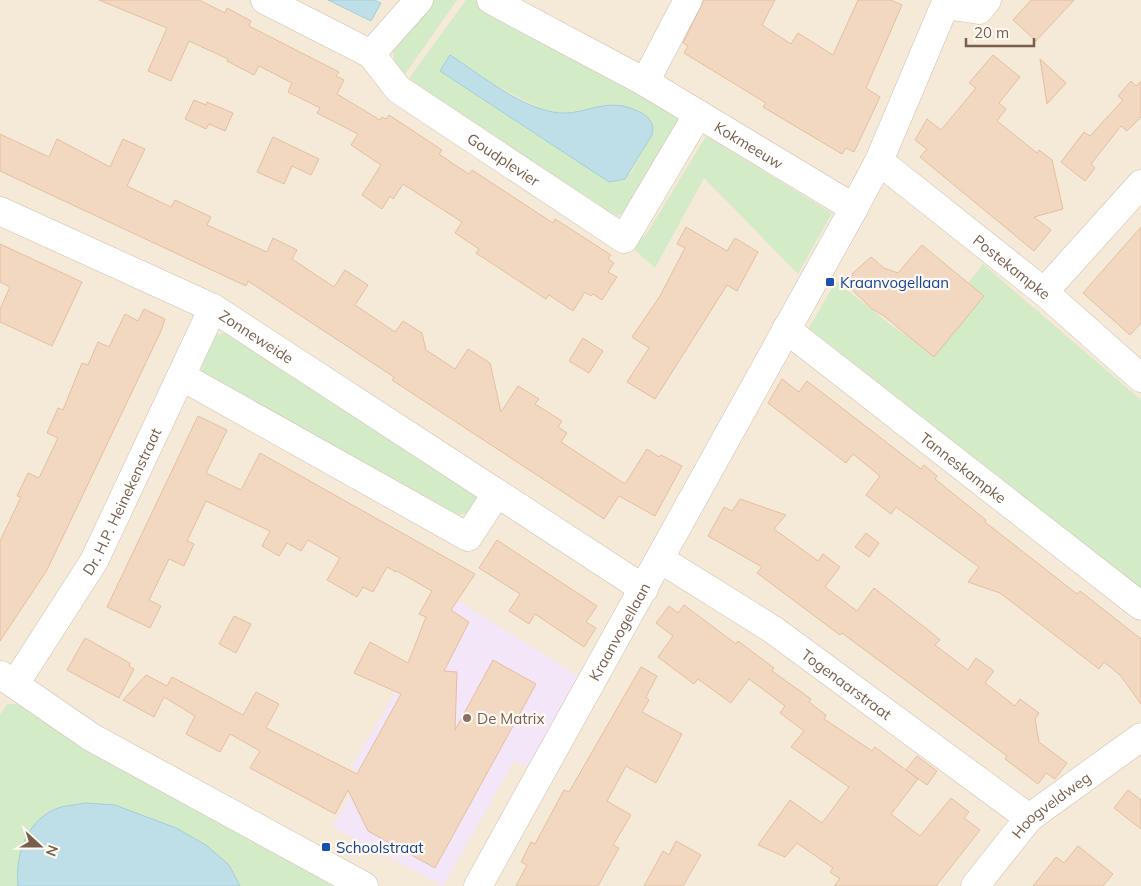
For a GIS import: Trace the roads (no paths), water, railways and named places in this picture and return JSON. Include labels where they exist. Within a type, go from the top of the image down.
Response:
[{"type":"street","name":"Goudplevier","points":[[265,0],[371,54],[398,89],[624,239],[698,114]]},
{"type":"street","points":[[371,54],[419,0]]},
{"type":"street","points":[[491,0],[645,82],[688,0]]},
{"type":"street","points":[[946,2],[979,10],[987,0]]},
{"type":"street","name":"Kraanvogellaan","points":[[478,886],[880,161],[946,2]]},
{"type":"street","name":"Kokmeeuw","points":[[645,82],[854,208]]},
{"type":"street","name":"Postekampke","points":[[880,161],[1044,292],[1141,378]]},
{"type":"street","points":[[1044,292],[1141,184]]},
{"type":"street","name":"Zonneweide","points":[[0,211],[213,308],[644,589]]},
{"type":"street","name":"Dr. H.P. Heinekenstraat","points":[[8,679],[94,562],[213,308]]},
{"type":"street","name":"Tanneskampke","points":[[786,329],[1141,606]]},
{"type":"street","points":[[181,376],[468,537],[497,493]]},
{"type":"street","name":"Togenaarstraat","points":[[660,559],[772,629],[1029,818]]},
{"type":"street","points":[[8,679],[91,737],[364,886]]},
{"type":"street","name":"Hoogveldweg","points":[[975,886],[1029,818],[1141,737]]},
{"type":"water","points":[[328,0],[374,0],[381,3],[371,21]]},
{"type":"water","points":[[450,55],[517,99],[546,110],[570,113],[606,106],[625,106],[649,118],[653,127],[652,135],[625,179],[609,182],[440,71]]},
{"type":"water","points":[[85,803],[115,805],[176,828],[206,845],[229,865],[240,886],[18,886],[18,862],[30,830],[38,821],[58,808]]},
{"type":"place","name":"Kraanvogellaan","points":[[830,282]]},
{"type":"place","name":"De Matrix","points":[[467,718]]},
{"type":"place","name":"Schoolstraat","points":[[326,847]]}]
